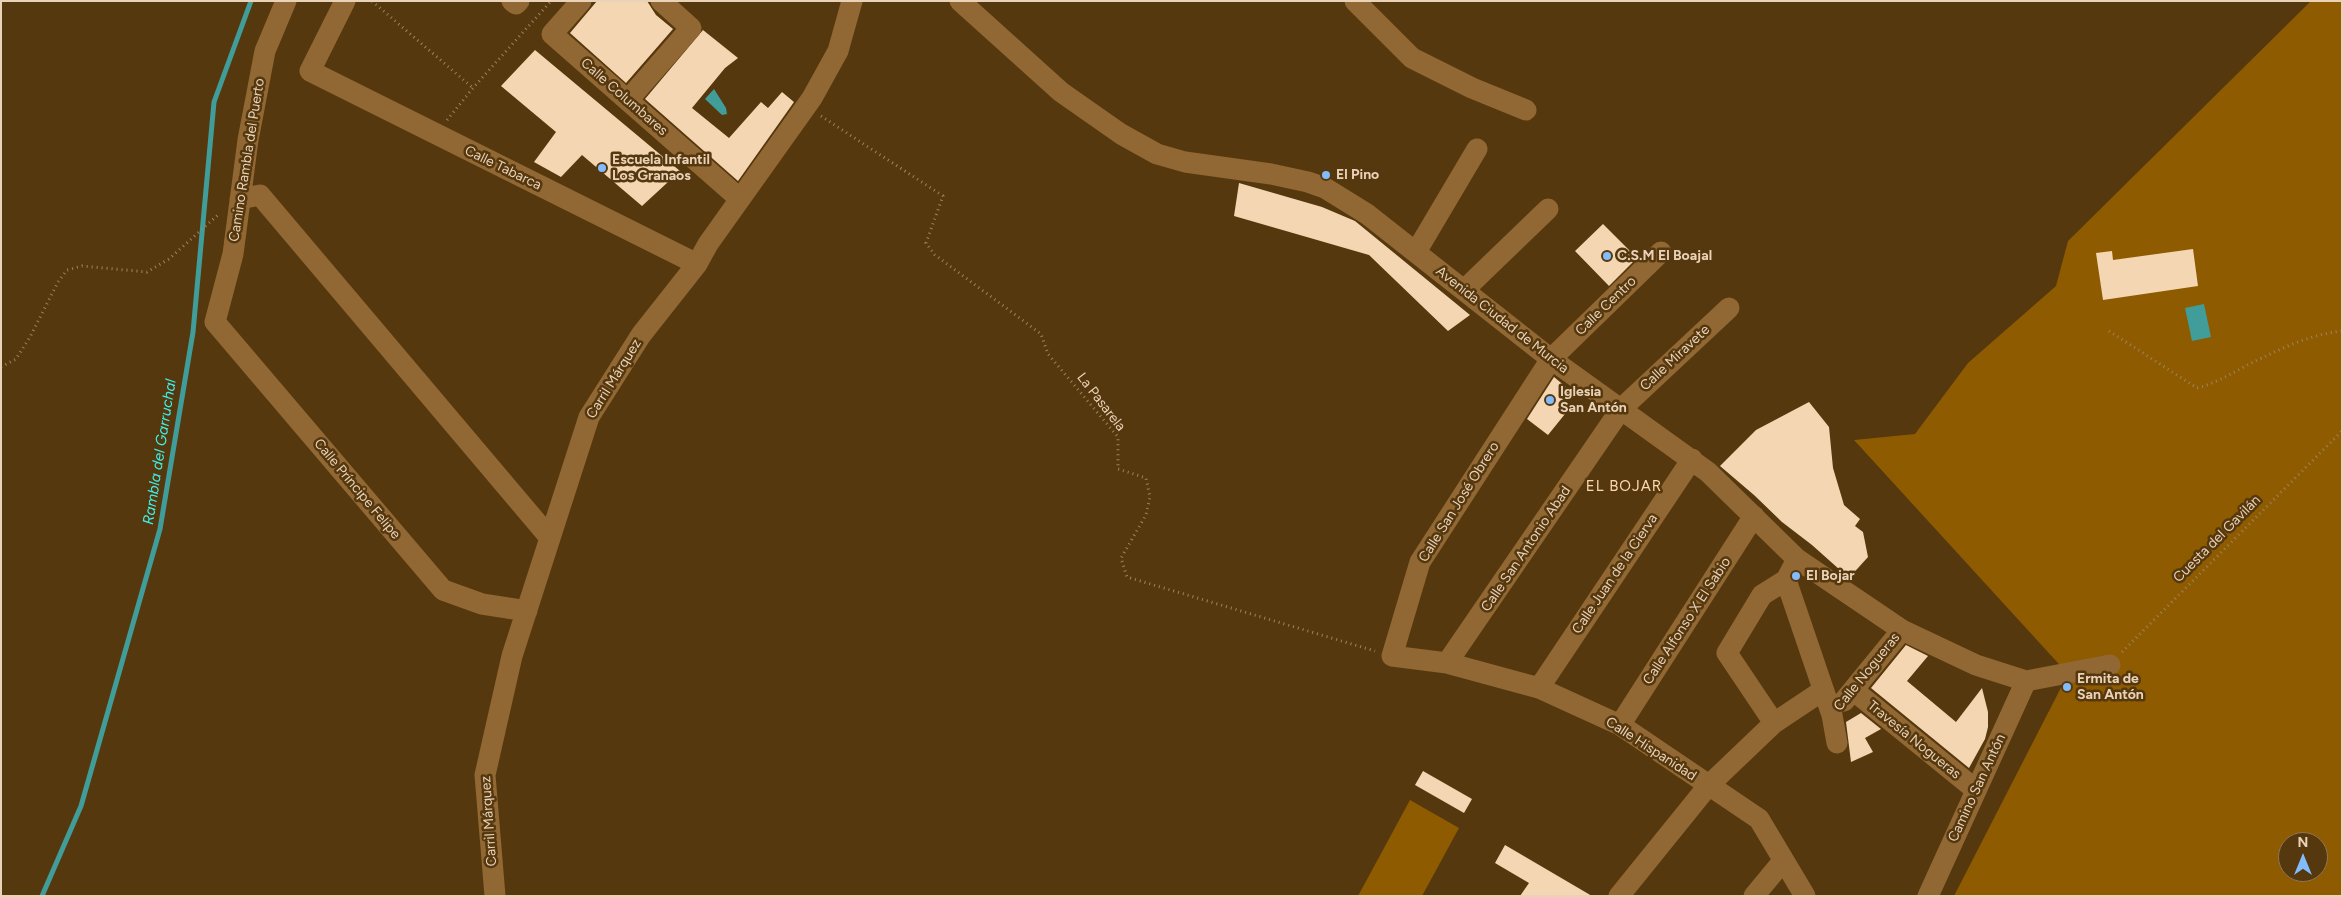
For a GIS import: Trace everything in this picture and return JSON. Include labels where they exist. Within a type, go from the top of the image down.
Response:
[{"type":"street","name":"Camino Rambla del Puerto","points":[[215,322],[233,254],[248,140],[265,52],[286,1]]},
{"type":"street","name":"Calle Tabarca","points":[[345,1],[310,71],[697,264]]},
{"type":"street","name":"Calle Columbares","points":[[581,1],[552,34],[740,199]]},
{"type":"street","points":[[628,100],[691,28],[660,1]]},
{"type":"street","points":[[1355,1],[1412,58],[1472,88],[1526,110]]},
{"type":"street","name":"Carril Márquez","points":[[495,896],[485,775],[512,656],[589,417],[641,335],[697,264],[708,244],[806,106],[838,52],[849,3]]},
{"type":"street","name":"Avenida Ciudad de Murcia","points":[[969,4],[1061,92],[1088,112],[1157,154],[1185,162],[1272,174],[1325,188],[1367,214],[1551,360],[1692,459],[1797,559],[1902,630],[1976,666],[2026,681]]},
{"type":"street","points":[[1416,252],[1477,149]]},
{"type":"street","points":[[240,199],[260,195],[550,538]]},
{"type":"street","points":[[1464,290],[1548,209]]},
{"type":"street","name":"Calle Centro","points":[[1551,360],[1661,252]]},
{"type":"street","name":"Calle Miravete","points":[[1621,409],[1729,308]]},
{"type":"street","name":"Calle Príncipe Felipe","points":[[215,322],[443,590],[482,604],[526,611]]},
{"type":"street","name":"Calle San José Obrero","points":[[1392,656],[1420,562],[1551,360]]},
{"type":"street","name":"Calle San Antonio Abad","points":[[1447,663],[1621,409]]},
{"type":"street","name":"Calle Juan de la Cierva","points":[[1539,688],[1692,459]]},
{"type":"street","name":"Calle Alfonso X El Sabio","points":[[1620,725],[1754,516]]},
{"type":"street","points":[[1774,723],[1727,653],[1762,595],[1786,580],[1797,559]]},
{"type":"street","points":[[1786,580],[1822,692],[1832,715],[1837,743]]},
{"type":"street","name":"Calle Nogueras","points":[[1832,715],[1902,630]]},
{"type":"street","name":"Calle Hispanidad","points":[[1392,656],[1447,663],[1539,688],[1620,725],[1759,819],[1805,896]]},
{"type":"street","points":[[2026,681],[2110,665]]},
{"type":"street","name":"Camino San Antón","points":[[1928,896],[2026,681]]},
{"type":"street","name":"Travesía Nogueras","points":[[1853,690],[1976,790]]},
{"type":"street","points":[[1619,896],[1708,786],[1774,723],[1822,692]]},
{"type":"street","points":[[1754,896],[1783,861]]},
{"type":"path","points":[[372,1],[473,88]]},
{"type":"path","points":[[436,134],[473,88],[551,1]]},
{"type":"path","name":"La Pasarela","points":[[806,106],[943,196],[926,243],[935,255],[1041,334],[1048,354],[1118,438],[1118,469],[1146,478],[1150,497],[1146,515],[1121,558],[1127,577],[1392,656]]},
{"type":"path","points":[[1,366],[16,359],[30,337],[58,282],[68,270],[82,266],[147,272],[169,259],[214,218]]},
{"type":"path","points":[[2109,331],[2197,388],[2212,384],[2264,356],[2324,333],[2342,331]]},
{"type":"path","name":"Cuesta del Gavilán","points":[[2110,665],[2342,431]]},
{"type":"shaded area","points":[[2311,1],[2342,1],[2342,896],[1954,896],[2068,674],[1854,440],[1915,434],[1968,363],[2056,286],[2068,241]]},
{"type":"shaded area","points":[[1410,800],[1459,828],[1422,896],[1358,896]]},
{"type":"water","points":[[714,89],[726,108],[727,114],[722,115],[705,99]]},
{"type":"water","points":[[2204,304],[2211,337],[2192,341],[2185,308]]},
{"type":"building","points":[[597,1],[647,1],[656,15],[673,29],[626,83],[570,33]]},
{"type":"building","points":[[703,30],[738,58],[725,68],[692,108],[729,138],[761,102],[768,108],[782,92],[794,102],[738,181],[645,99]]},
{"type":"building","points":[[535,50],[680,171],[642,206],[582,155],[561,177],[534,162],[556,132],[501,86]]},
{"type":"building","points":[[1239,183],[1322,207],[1355,221],[1470,315],[1448,331],[1369,255],[1234,216]]},
{"type":"building","name":"C.S.M El Boajal","points":[[1603,224],[1637,258],[1609,286],[1575,251]]},
{"type":"building","points":[[2193,249],[2198,286],[2103,300],[2096,253],[2112,251],[2113,260]]},
{"type":"building","name":"Iglesia San Antón","points":[[1554,377],[1572,392],[1559,408],[1565,414],[1548,435],[1527,419]]},
{"type":"building","points":[[1809,402],[1829,427],[1833,468],[1844,505],[1860,519],[1855,526],[1863,532],[1868,557],[1849,578],[1812,545],[1782,522],[1720,466],[1756,430]]},
{"type":"building","points":[[1906,645],[1928,656],[1907,681],[1956,722],[1982,688],[1988,712],[1988,727],[1985,739],[1969,768],[1871,688]]},
{"type":"building","points":[[1861,713],[1881,729],[1865,738],[1873,752],[1851,762],[1846,722]]},
{"type":"building","points":[[1423,771],[1472,799],[1464,813],[1415,785]]},
{"type":"building","points":[[1505,845],[1592,896],[1520,896],[1529,883],[1495,863]]},
{"type":"waterway","name":"Rambla del Garruchal","points":[[42,896],[81,806],[160,529],[193,332],[214,102],[251,1]]},
{"type":"place","name":"Escuela Infantil Los Granaos","points":[[602,168]]},
{"type":"place","name":"El Pino","points":[[1326,175]]},
{"type":"place","name":"C.S.M El Boajal","points":[[1607,256]]},
{"type":"place","name":"Iglesia San Antón","points":[[1550,400]]},
{"type":"place","name":"El Bojar","points":[[1796,576]]},
{"type":"place","name":"Ermita de San Antón","points":[[2067,687]]},
{"type":"district","name":"EL BOJAR","points":[[1624,487]]}]
